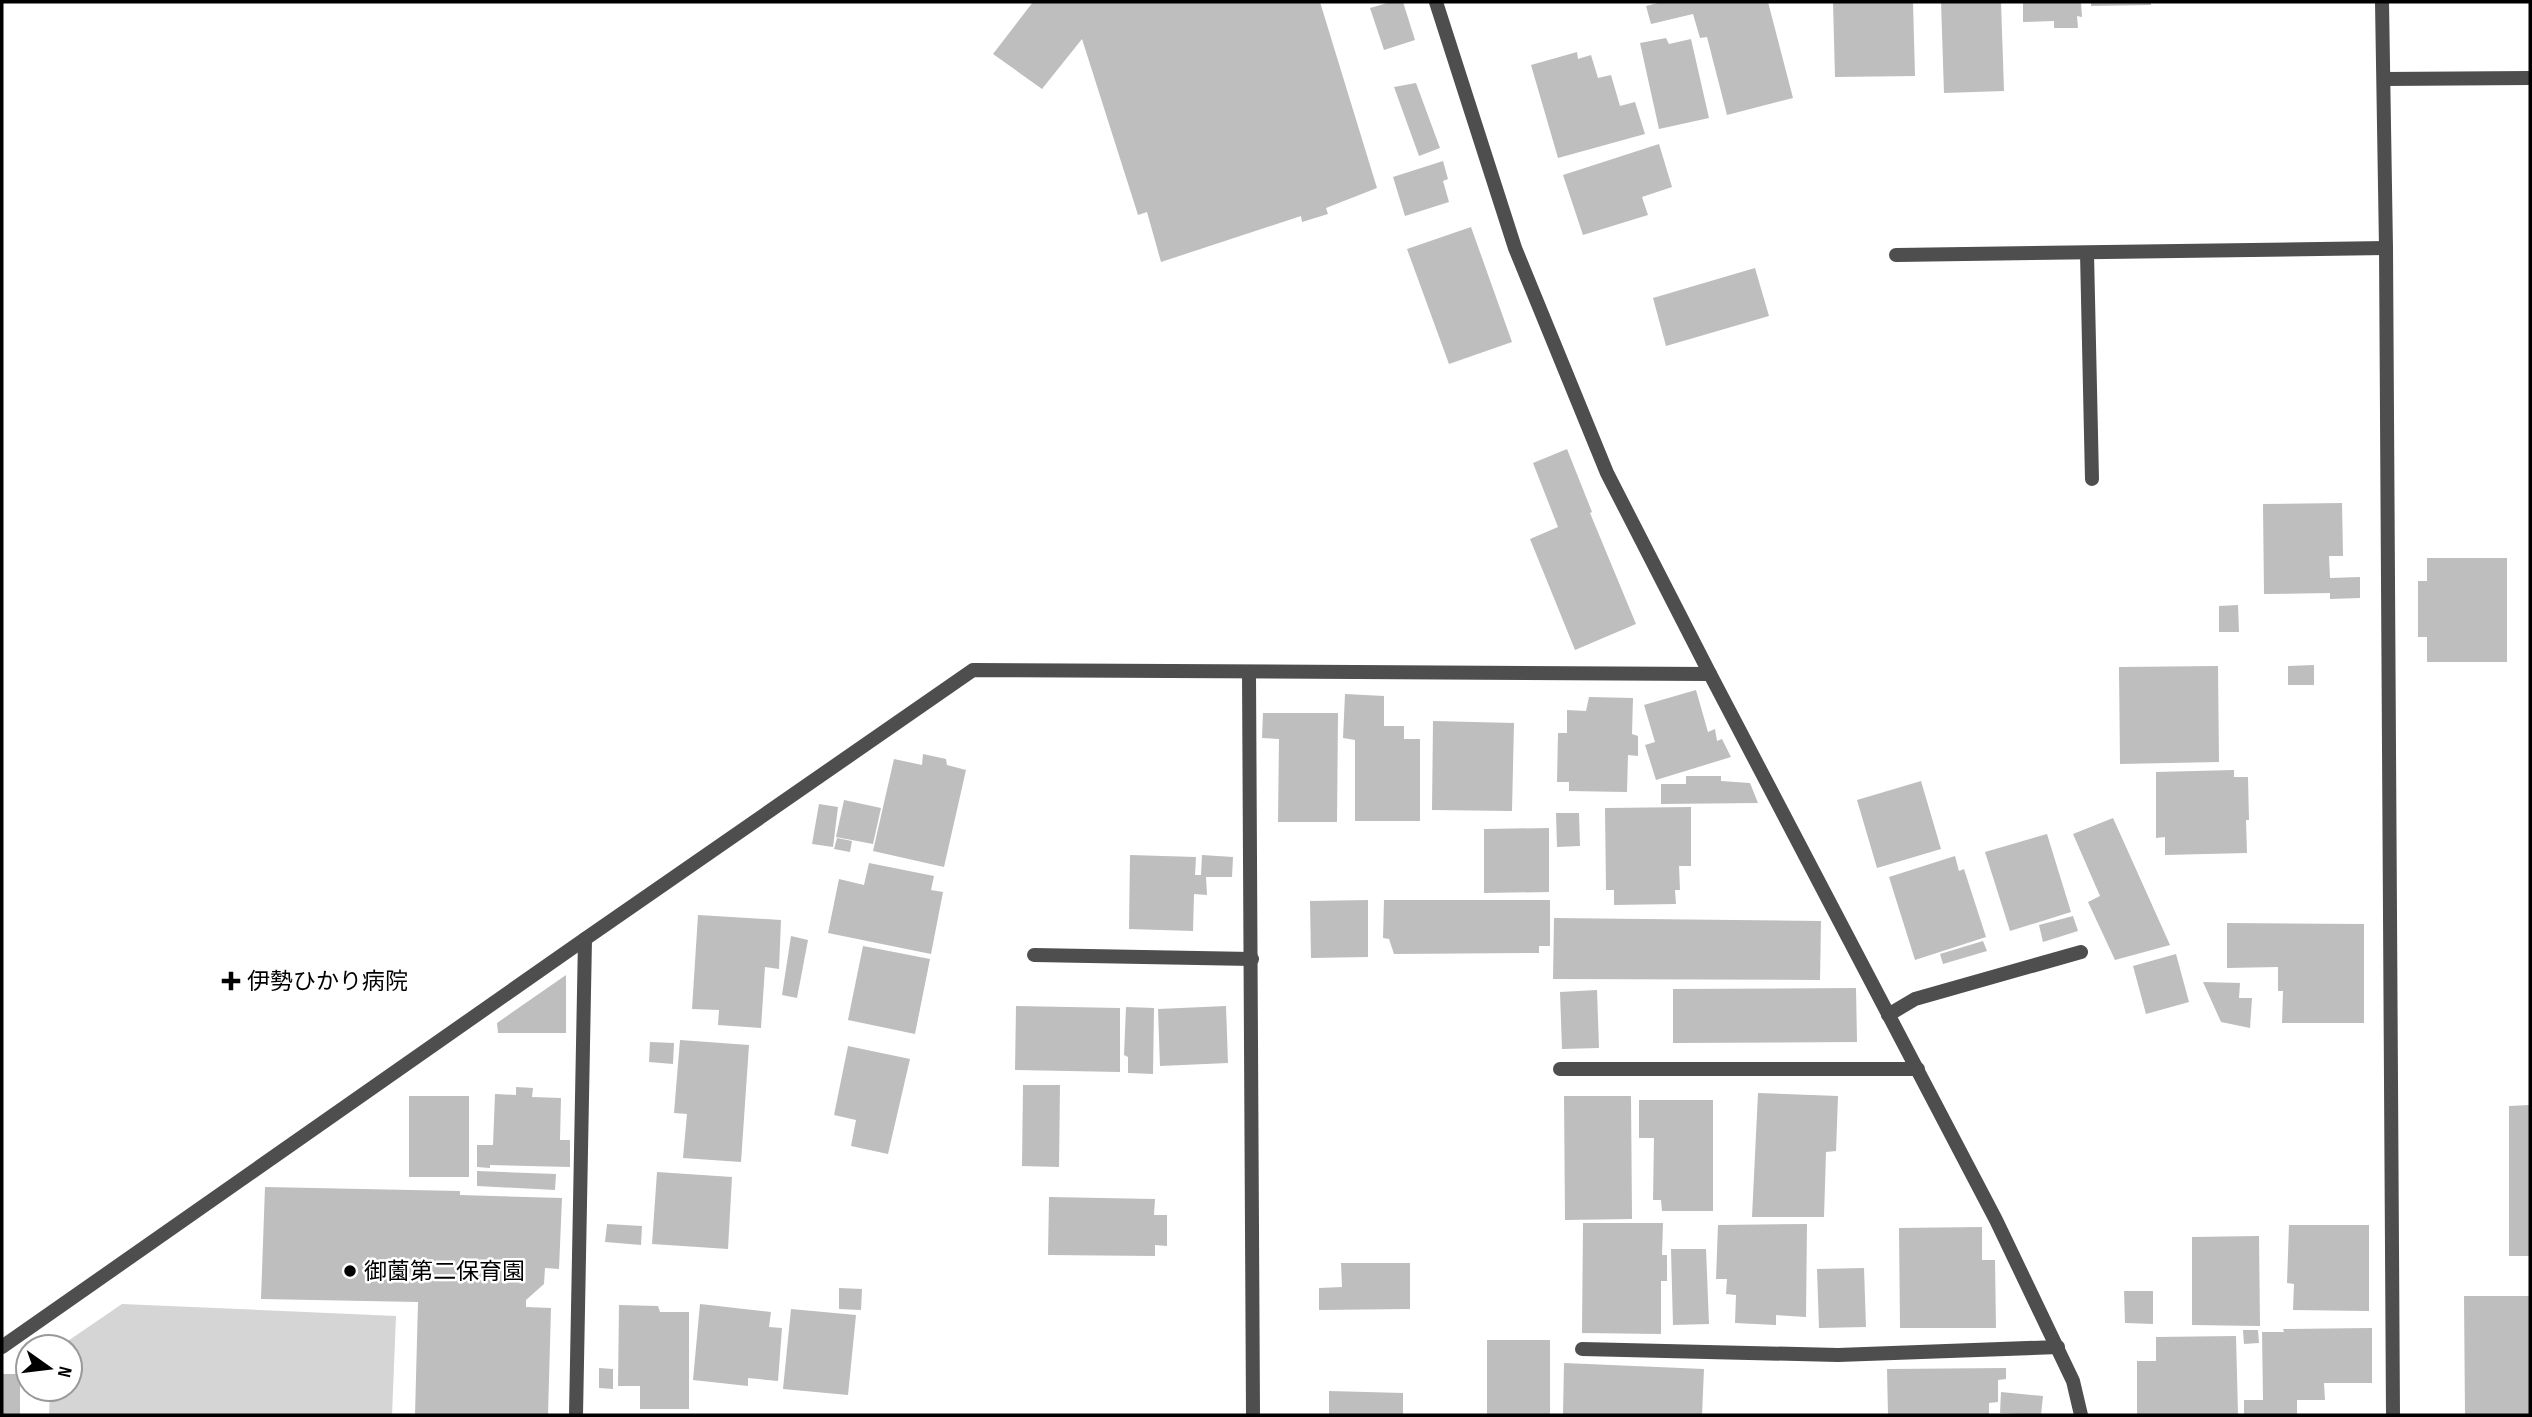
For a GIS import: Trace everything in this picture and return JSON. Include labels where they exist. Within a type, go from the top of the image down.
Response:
[{"type":"street","points":[[1436,2],[1515,248],[1607,473],[1996,1220],[2073,1381],[2081,1415]]},
{"type":"street","points":[[2382,2],[2393,1415]]},
{"type":"street","points":[[2384,79],[2530,78]]},
{"type":"street","points":[[1896,256],[2386,248]]},
{"type":"street","points":[[2087,253],[2092,479]]},
{"type":"street","points":[[2,1348],[584,939],[973,670],[1710,674]]},
{"type":"street","points":[[1249,673],[1253,1415]]},
{"type":"street","points":[[576,1415],[584,939]]},
{"type":"street","points":[[1888,1015],[1915,999],[2081,952]]},
{"type":"street","points":[[1034,955],[1252,959]]},
{"type":"street","points":[[1560,1069],[1918,1069]]},
{"type":"street","points":[[1582,1349],[1838,1355],[2058,1347]]},
{"type":"shaded area","points":[[122,1304],[396,1316],[392,1415],[49,1415],[49,1403],[84,1403],[84,1333],[80,1333]]},
{"type":"building","points":[[1033,2],[1320,2],[1377,188],[1326,208],[1328,214],[1302,222],[1301,216],[1161,262],[1147,212],[1138,215],[1082,39],[1042,89],[993,54]]},
{"type":"building","points":[[1391,2],[1403,2],[1415,40],[1384,50],[1370,8]]},
{"type":"building","points":[[1662,2],[1768,2],[1793,98],[1727,115],[1707,37],[1700,38],[1693,14],[1651,24],[1646,6]]},
{"type":"building","points":[[1833,2],[1913,2],[1915,76],[1835,77]]},
{"type":"building","points":[[1941,2],[2001,2],[2004,91],[1944,93]]},
{"type":"building","points":[[2023,2],[2081,2],[2082,17],[2077,16],[2078,28],[2054,28],[2054,21],[2023,22]]},
{"type":"building","points":[[2091,2],[2151,2],[2151,5],[2091,6]]},
{"type":"building","points":[[1666,38],[1669,44],[1691,39],[1709,118],[1659,129],[1640,43]]},
{"type":"building","points":[[1577,52],[1578,59],[1591,55],[1598,78],[1611,75],[1620,106],[1635,102],[1645,134],[1558,158],[1531,65]]},
{"type":"building","points":[[1416,83],[1440,148],[1419,156],[1394,87]]},
{"type":"building","points":[[1659,144],[1672,187],[1642,197],[1648,215],[1583,235],[1563,175]]},
{"type":"building","points":[[1443,161],[1448,179],[1443,181],[1449,202],[1405,216],[1393,177]]},
{"type":"building","points":[[1471,227],[1512,342],[1449,364],[1407,249]]},
{"type":"building","points":[[1755,268],[1769,316],[1666,346],[1653,298]]},
{"type":"building","points":[[1567,449],[1636,624],[1575,650],[1530,539],[1558,527],[1533,463]]},
{"type":"building","points":[[2342,503],[2343,556],[2329,556],[2330,578],[2360,577],[2360,598],[2330,599],[2330,593],[2264,594],[2263,504]]},
{"type":"building","points":[[2427,558],[2507,558],[2507,662],[2427,662],[2427,637],[2418,637],[2418,581],[2427,581]]},
{"type":"building","points":[[2238,605],[2239,632],[2219,632],[2219,606]]},
{"type":"building","points":[[2314,665],[2314,685],[2288,685],[2288,666]]},
{"type":"building","points":[[2218,666],[2219,762],[2120,764],[2119,667]]},
{"type":"building","points":[[1696,690],[1708,732],[1715,729],[1717,741],[1722,739],[1731,757],[1656,780],[1645,745],[1655,742],[1644,705]]},
{"type":"building","points":[[1345,694],[1384,696],[1384,726],[1404,726],[1404,739],[1420,739],[1420,821],[1355,821],[1355,740],[1343,738]]},
{"type":"building","points":[[1589,697],[1633,698],[1632,734],[1638,736],[1638,756],[1628,755],[1627,792],[1569,791],[1569,782],[1557,782],[1558,733],[1567,733],[1567,710],[1586,711]]},
{"type":"building","points":[[1263,713],[1338,713],[1337,822],[1278,822],[1279,739],[1262,738]]},
{"type":"building","points":[[1433,721],[1514,723],[1512,811],[1432,810]]},
{"type":"building","points":[[923,754],[946,759],[947,765],[966,770],[944,867],[873,851],[894,759],[922,765]]},
{"type":"building","points":[[2234,770],[2234,777],[2248,777],[2247,853],[2165,855],[2165,837],[2156,838],[2156,772]]},
{"type":"building","points":[[1686,776],[1721,776],[1721,781],[1750,783],[1758,803],[1661,804],[1661,784],[1686,784]]},
{"type":"building","points":[[1921,781],[1941,849],[1877,868],[1857,800]]},
{"type":"building","points":[[844,800],[881,808],[873,844],[836,837]]},
{"type":"building","points":[[819,804],[838,807],[833,847],[812,844]]},
{"type":"building","points":[[1691,807],[1691,866],[1679,866],[1680,890],[1675,890],[1676,904],[1614,905],[1614,890],[1606,890],[1605,808]]},
{"type":"building","points":[[1556,813],[1579,813],[1580,846],[1557,847]]},
{"type":"building","points":[[2113,818],[2170,945],[2115,960],[2088,902],[2100,896],[2073,834]]},
{"type":"building","points":[[1549,828],[1549,892],[1484,893],[1484,829]]},
{"type":"building","points":[[2047,834],[2071,912],[2010,931],[1985,852]]},
{"type":"building","points":[[837,838],[852,841],[850,852],[834,849]]},
{"type":"building","points":[[1130,855],[1196,857],[1195,875],[1201,875],[1202,855],[1233,857],[1232,877],[1206,877],[1207,895],[1194,894],[1193,931],[1129,929]]},
{"type":"building","points":[[1955,856],[1959,871],[1964,869],[1986,937],[1915,960],[1889,877]]},
{"type":"building","points":[[869,863],[934,876],[931,890],[943,892],[931,954],[828,933],[839,879],[864,885]]},
{"type":"building","points":[[1368,900],[1368,957],[1311,958],[1310,901]]},
{"type":"building","points":[[1384,900],[1550,900],[1550,946],[1539,946],[1539,953],[1394,954],[1389,939],[1383,938]]},
{"type":"building","points":[[698,915],[781,920],[779,969],[765,967],[761,1028],[718,1025],[719,1010],[692,1009]]},
{"type":"building","points":[[2073,916],[2078,931],[2043,942],[2039,925]]},
{"type":"building","points":[[1554,918],[1821,921],[1820,980],[1553,979]]},
{"type":"building","points":[[2227,923],[2364,924],[2364,1023],[2282,1023],[2283,991],[2278,991],[2278,967],[2227,968]]},
{"type":"building","points":[[791,936],[808,940],[797,998],[782,995]]},
{"type":"building","points":[[1983,941],[1987,951],[1943,964],[1940,954]]},
{"type":"building","points":[[863,946],[930,959],[915,1034],[848,1020]]},
{"type":"building","points":[[2176,954],[2189,1002],[2146,1014],[2133,966]]},
{"type":"building","points":[[566,975],[566,1033],[498,1033],[497,1023]]},
{"type":"building","points":[[2203,982],[2240,983],[2239,998],[2252,998],[2250,1028],[2221,1022]]},
{"type":"building","points":[[1856,988],[1857,1042],[1673,1043],[1673,989]]},
{"type":"building","points":[[1597,990],[1599,1048],[1562,1049],[1560,992]]},
{"type":"building","points":[[1016,1006],[1120,1008],[1120,1072],[1015,1070]]},
{"type":"building","points":[[1226,1006],[1228,1063],[1160,1066],[1158,1009]]},
{"type":"building","points":[[1126,1007],[1154,1008],[1153,1074],[1128,1073],[1128,1057],[1124,1055]]},
{"type":"building","points":[[680,1040],[749,1045],[741,1162],[683,1158],[687,1114],[674,1113]]},
{"type":"building","points":[[650,1042],[674,1043],[673,1064],[649,1062]]},
{"type":"building","points":[[848,1046],[910,1059],[888,1154],[851,1146],[856,1120],[834,1115]]},
{"type":"building","points":[[1023,1085],[1060,1085],[1059,1167],[1022,1166]]},
{"type":"building","points":[[516,1087],[533,1088],[532,1097],[561,1098],[560,1140],[570,1140],[570,1167],[477,1167],[477,1145],[493,1145],[495,1094],[516,1095]]},
{"type":"building","points":[[1758,1093],[1838,1096],[1836,1151],[1826,1152],[1824,1217],[1752,1217]]},
{"type":"building","points":[[409,1096],[469,1096],[469,1177],[409,1177]]},
{"type":"building","points":[[1564,1096],[1631,1096],[1632,1219],[1565,1220]]},
{"type":"building","points":[[1639,1100],[1713,1100],[1713,1211],[1662,1211],[1661,1200],[1653,1200],[1654,1138],[1639,1138]]},
{"type":"building","points":[[2530,1105],[2530,1256],[2509,1256],[2509,1106]]},
{"type":"building","points":[[477,1171],[556,1174],[555,1190],[477,1186]]},
{"type":"building","points":[[657,1172],[732,1177],[728,1249],[652,1244]]},
{"type":"building","points":[[265,1187],[460,1191],[460,1195],[562,1198],[559,1269],[545,1268],[544,1284],[526,1300],[526,1307],[551,1308],[548,1415],[415,1415],[418,1302],[261,1299]]},
{"type":"building","points":[[1049,1197],[1155,1199],[1154,1215],[1167,1215],[1167,1246],[1155,1245],[1155,1256],[1048,1255]]},
{"type":"building","points":[[1583,1223],[1663,1223],[1662,1255],[1667,1255],[1667,1281],[1661,1281],[1661,1334],[1582,1333]]},
{"type":"building","points":[[607,1224],[642,1226],[641,1245],[605,1242]]},
{"type":"building","points":[[1807,1224],[1806,1317],[1776,1315],[1776,1325],[1735,1323],[1736,1295],[1726,1294],[1727,1279],[1716,1279],[1718,1225]]},
{"type":"building","points":[[2289,1225],[2369,1225],[2369,1311],[2293,1310],[2294,1284],[2287,1283]]},
{"type":"building","points":[[1982,1227],[1982,1260],[1995,1260],[1996,1328],[1900,1328],[1899,1228]]},
{"type":"building","points":[[2259,1236],[2260,1326],[2192,1325],[2192,1237]]},
{"type":"building","points":[[1671,1249],[1706,1249],[1709,1324],[1673,1325]]},
{"type":"building","points":[[1341,1263],[1410,1263],[1410,1309],[1319,1310],[1319,1288],[1342,1287]]},
{"type":"building","points":[[1864,1268],[1866,1327],[1819,1328],[1817,1269]]},
{"type":"building","points":[[839,1288],[862,1289],[861,1310],[839,1309]]},
{"type":"building","points":[[2124,1291],[2153,1291],[2153,1324],[2125,1323]]},
{"type":"building","points":[[2464,1296],[2530,1296],[2530,1415],[2465,1415]]},
{"type":"building","points":[[700,1304],[771,1312],[769,1327],[782,1328],[778,1381],[748,1378],[748,1386],[693,1380]]},
{"type":"building","points":[[619,1305],[658,1306],[660,1312],[689,1312],[689,1409],[640,1409],[640,1386],[618,1386]]},
{"type":"building","points":[[791,1309],[856,1315],[848,1395],[783,1389]]},
{"type":"building","points":[[2372,1328],[2372,1383],[2324,1383],[2325,1400],[2297,1400],[2297,1414],[2244,1414],[2244,1400],[2263,1400],[2262,1332],[2284,1332],[2283,1329]]},
{"type":"building","points":[[2243,1330],[2258,1330],[2259,1343],[2244,1344]]},
{"type":"building","points":[[2236,1336],[2238,1414],[2137,1415],[2137,1361],[2156,1361],[2156,1337]]},
{"type":"building","points":[[1487,1340],[1550,1340],[1550,1415],[1487,1415]]},
{"type":"building","points":[[1564,1363],[1704,1369],[1702,1415],[1563,1415]]},
{"type":"building","points":[[599,1368],[613,1369],[613,1389],[599,1388]]},
{"type":"building","points":[[2006,1368],[2006,1379],[1998,1380],[1998,1402],[1989,1403],[1989,1415],[1888,1415],[1887,1369]]},
{"type":"building","points":[[2,1374],[14,1374],[14,1403],[20,1403],[20,1415],[2,1415]]},
{"type":"building","points":[[1329,1391],[1403,1393],[1403,1415],[1329,1415]]},
{"type":"building","points":[[2001,1392],[2043,1396],[2041,1415],[2000,1413]]},
{"type":"place","name":"伊勢ひかり病院","points":[[231,981]]},
{"type":"place","name":"御薗第二保育園","points":[[350,1271]]}]
